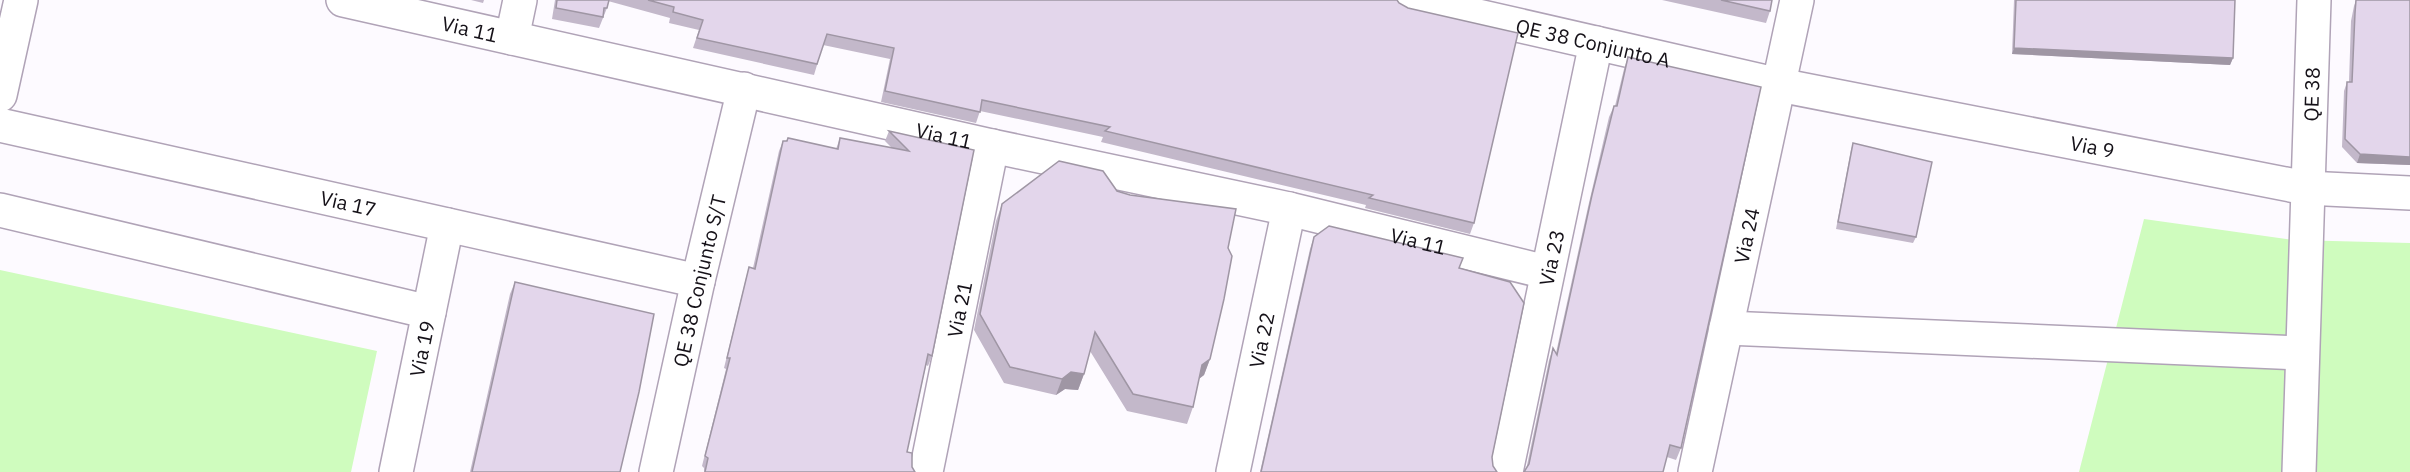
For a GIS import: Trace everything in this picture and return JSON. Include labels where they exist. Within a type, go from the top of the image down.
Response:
[{"type":"street","points":[[0,95],[21,0]]},
{"type":"street","name":"Via 11","points":[[343,0],[992,146],[1289,209],[1546,272]]},
{"type":"street","points":[[512,38],[520,0]]},
{"type":"street","name":"QE 38 Conjunto A","points":[[1408,0],[1472,7],[1596,43],[1779,85]]},
{"type":"street","name":"Via 24","points":[[1695,472],[1797,0]]},
{"type":"street","name":"QE 38","points":[[2299,472],[2306,188],[2314,0]]},
{"type":"street","name":"Via 23","points":[[1506,472],[1546,272],[1596,43]]},
{"type":"street","name":"Via 9","points":[[1779,85],[2306,188],[2410,193]]},
{"type":"street","name":"QE 38 Conjunto S/T","points":[[656,472],[698,281],[744,89]]},
{"type":"street","name":"Via 17","points":[[0,125],[698,281]]},
{"type":"street","name":"Via 21","points":[[926,472],[992,146]]},
{"type":"street","name":"Via 22","points":[[1233,472],[1289,209]]},
{"type":"street","points":[[0,210],[429,312]]},
{"type":"street","name":"Via 19","points":[[396,472],[447,225]]},
{"type":"street","points":[[1726,328],[2302,353]]},
{"type":"green space","points":[[2144,219],[2294,240],[2410,243],[2410,472],[2079,472]]},
{"type":"green space","points":[[0,270],[377,351],[351,472],[0,472]]},
{"type":"building","points":[[557,0],[609,0],[607,8],[604,8],[603,17],[556,8]]},
{"type":"building","points":[[648,0],[1397,0],[1408,8],[1518,33],[1474,223],[1369,198],[1373,195],[1105,131],[1110,127],[982,100],[980,112],[885,91],[894,48],[827,34],[817,64],[697,38],[703,20],[673,12],[674,7]]},
{"type":"building","points":[[1721,0],[1772,0],[1770,11]]},
{"type":"building","points":[[2016,0],[2235,0],[2233,58],[2014,48]]},
{"type":"building","points":[[2356,0],[2410,0],[2410,157],[2360,154],[2345,139],[2347,82],[2352,82]]},
{"type":"building","points":[[1628,57],[1761,87],[1681,448],[1670,445],[1663,472],[1524,472],[1529,464],[1553,348],[1557,355],[1592,195]]},
{"type":"building","points":[[889,131],[974,150],[932,356],[928,354],[907,452],[912,453],[912,467],[915,472],[705,472],[708,458],[705,456],[730,358],[727,358],[749,267],[755,269],[783,141],[787,141],[788,138],[838,149],[840,138],[909,151]]},
{"type":"building","points":[[1853,143],[1932,162],[1916,237],[1838,222]]},
{"type":"building","points":[[1059,161],[1103,171],[1117,191],[1130,195],[1236,209],[1228,248],[1232,256],[1224,299],[1210,359],[1202,365],[1193,407],[1133,394],[1095,332],[1084,374],[1071,372],[1062,379],[1010,367],[980,314],[1002,204]]},
{"type":"building","points":[[1329,226],[1463,258],[1459,268],[1510,282],[1524,303],[1492,457],[1493,466],[1497,472],[1261,472],[1314,237]]},
{"type":"building","points":[[515,282],[654,314],[620,472],[472,472]]}]
